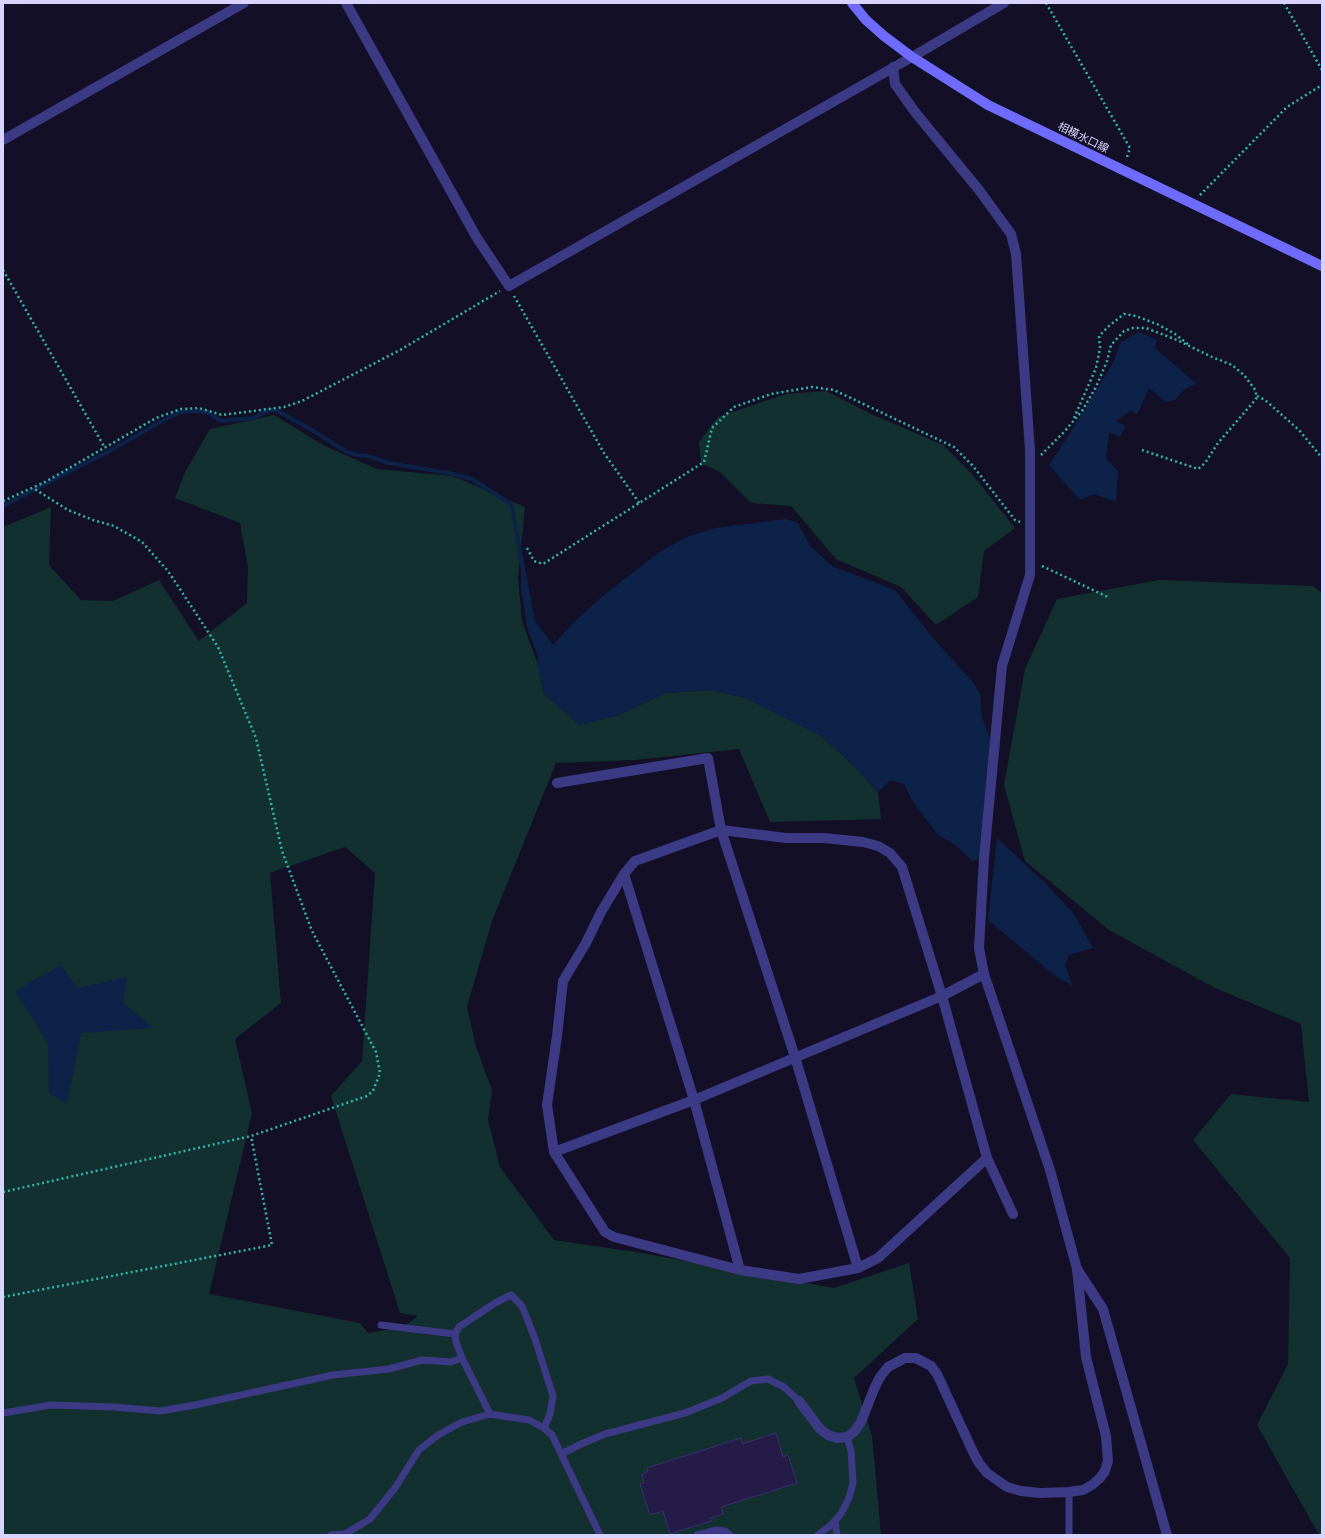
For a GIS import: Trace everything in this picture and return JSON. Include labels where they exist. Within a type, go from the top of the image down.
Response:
[{"type":"main road","name":"相模水口線","points":[[852,3],[866,20],[884,36],[912,57],[988,105],[1322,266]]},
{"type":"street","points":[[3,140],[244,3]]},
{"type":"street","points":[[346,3],[478,238],[509,286],[912,57],[1004,3]]},
{"type":"street","points":[[799,1401],[820,1429],[837,1438],[847,1437],[854,1432],[861,1422],[874,1388],[888,1367],[905,1358],[916,1358],[931,1366],[937,1374],[974,1454],[987,1473],[1007,1487],[1021,1491],[1040,1493],[1083,1490],[1100,1478],[1105,1471],[1108,1461],[1106,1436],[1086,1357],[1077,1269],[1050,1170],[984,974],[980,948],[984,858],[1002,666],[1030,575],[1030,467],[1016,254],[1011,234],[979,190],[915,112],[895,84],[893,67]]},
{"type":"street","points":[[557,783],[708,758],[721,830],[795,1057],[858,1268]]},
{"type":"street","points":[[987,1158],[878,1258],[858,1268],[799,1279],[740,1270],[614,1237],[605,1232],[554,1152],[547,1105],[563,981],[624,874],[635,861],[721,830],[786,838],[824,838],[863,842],[878,846],[890,854],[902,867],[942,996],[987,1158],[1013,1214]]},
{"type":"street","points":[[624,874],[694,1100],[740,1270]]},
{"type":"street","points":[[554,1152],[694,1100],[942,996],[984,974]]},
{"type":"street","points":[[1077,1269],[1103,1309],[1167,1535]]},
{"type":"lane","points":[[490,1414],[462,1358],[456,1342],[455,1334],[459,1327],[495,1302],[511,1295],[522,1306],[535,1339],[553,1396],[550,1414],[544,1428]]},
{"type":"lane","points":[[381,1325],[455,1334]]},
{"type":"lane","points":[[3,1413],[51,1405],[114,1407],[161,1411],[333,1375],[389,1369],[422,1360],[451,1362],[462,1358]]},
{"type":"lane","points":[[561,1454],[605,1434],[685,1413],[722,1398],[751,1381],[768,1379],[784,1387],[799,1401]]},
{"type":"lane","points":[[332,1535],[344,1534],[370,1520],[395,1488],[419,1450],[438,1435],[462,1422],[490,1414],[529,1420],[544,1428],[552,1435],[600,1535]]},
{"type":"lane","points":[[818,1535],[841,1514],[849,1498],[853,1483],[851,1451],[847,1437]]},
{"type":"lane","points":[[1069,1492],[1069,1535]]},
{"type":"lane","points":[[835,1521],[837,1535]]},
{"type":"lane","points":[[697,1535],[716,1530],[725,1531],[730,1535]]},
{"type":"path","points":[[1046,3],[1130,148],[1122,170]]},
{"type":"path","points":[[1284,3],[1322,70]]},
{"type":"path","points":[[1192,204],[1287,107],[1322,85]]},
{"type":"path","points":[[3,270],[105,448]]},
{"type":"path","points":[[3,502],[33,488],[156,418],[181,409],[199,408],[222,415],[284,408],[302,401],[400,350],[509,286],[604,453],[640,504]]},
{"type":"path","points":[[1073,421],[1096,368],[1100,348],[1099,336],[1110,324],[1124,314],[1136,316],[1159,325],[1176,334],[1192,347]]},
{"type":"path","points":[[1030,467],[1082,411],[1096,387],[1107,361],[1111,345],[1124,331],[1133,328],[1146,328],[1232,365],[1244,375],[1256,391],[1256,399],[1218,443],[1205,463],[1198,469],[1142,450]]},
{"type":"path","points":[[527,548],[534,561],[543,564],[640,504],[704,462],[712,428],[734,407],[771,394],[812,387],[834,390],[954,447],[973,466],[1015,520],[1030,529]]},
{"type":"path","points":[[1256,395],[1265,400],[1299,430],[1322,458]]},
{"type":"path","points":[[3,1192],[251,1136],[367,1096],[372,1090],[380,1073],[376,1052],[312,931],[282,851],[256,738],[218,648],[168,571],[142,542],[114,526],[93,520],[68,510],[33,488]]},
{"type":"path","points":[[1030,560],[1110,598]]},
{"type":"path","points":[[3,1297],[272,1245],[251,1136]]},
{"type":"green space","points":[[826,391],[871,414],[943,445],[972,474],[1015,528],[984,551],[978,597],[936,625],[901,587],[836,559],[791,506],[751,503],[719,471],[701,464],[699,442],[718,417],[786,394]]},
{"type":"green space","points":[[274,415],[323,445],[377,469],[453,476],[525,507],[518,577],[522,621],[537,662],[544,694],[579,724],[616,716],[666,693],[712,690],[745,698],[821,736],[847,759],[878,792],[881,819],[770,822],[739,749],[635,760],[556,763],[492,921],[467,1007],[476,1047],[492,1090],[488,1120],[500,1167],[554,1240],[642,1253],[834,1288],[909,1263],[918,1319],[854,1378],[872,1436],[881,1535],[3,1535],[3,527],[51,507],[49,565],[81,600],[113,601],[159,580],[199,641],[247,603],[248,568],[240,523],[175,498],[185,472],[210,429]],"holes":[[[345,847],[375,873],[362,1061],[331,1096],[400,1313],[418,1316],[403,1327],[368,1333],[360,1323],[209,1294],[252,1113],[235,1039],[281,1003],[270,873]]]},
{"type":"green space","points":[[1159,580],[1313,586],[1322,593],[1322,1535],[1319,1535],[1257,1425],[1288,1364],[1290,1258],[1193,1140],[1231,1094],[1309,1102],[1301,1024],[1215,988],[1109,930],[1025,861],[1004,785],[1025,669],[1057,599]]},
{"type":"water","points":[[1139,332],[1157,340],[1155,348],[1197,384],[1186,388],[1175,400],[1166,402],[1149,388],[1137,415],[1132,410],[1116,421],[1126,426],[1120,437],[1109,432],[1106,458],[1118,471],[1116,502],[1094,494],[1080,500],[1049,465],[1113,363],[1121,342]]},
{"type":"water","points":[[513,504],[535,621],[553,645],[576,620],[605,594],[661,551],[689,536],[715,528],[785,519],[797,522],[811,547],[832,566],[895,590],[934,639],[973,682],[980,694],[982,717],[992,744],[981,857],[973,862],[957,846],[937,834],[912,800],[904,784],[891,780],[878,792],[847,759],[821,736],[745,698],[712,690],[666,693],[616,716],[580,725],[544,694],[537,662],[539,660],[527,627],[521,588],[521,571],[510,505]]},
{"type":"water","points":[[997,838],[1046,884],[1074,914],[1093,948],[1069,955],[1065,965],[1073,986],[1054,975],[988,920]]},
{"type":"water","points":[[61,965],[78,988],[127,977],[123,1003],[154,1028],[81,1033],[67,1104],[49,1093],[48,1043],[15,991]]},
{"type":"building","points":[[776,1433],[783,1457],[788,1455],[797,1483],[721,1507],[723,1514],[710,1518],[711,1521],[670,1534],[663,1511],[650,1515],[640,1484],[644,1483],[642,1474],[648,1471],[647,1468],[741,1438],[742,1444]]},
{"type":"waterway","points":[[3,506],[113,449],[180,412],[207,412],[221,421],[253,418],[269,410],[276,410],[347,452],[368,456],[389,463],[454,474],[472,479],[512,505],[512,509]]}]
